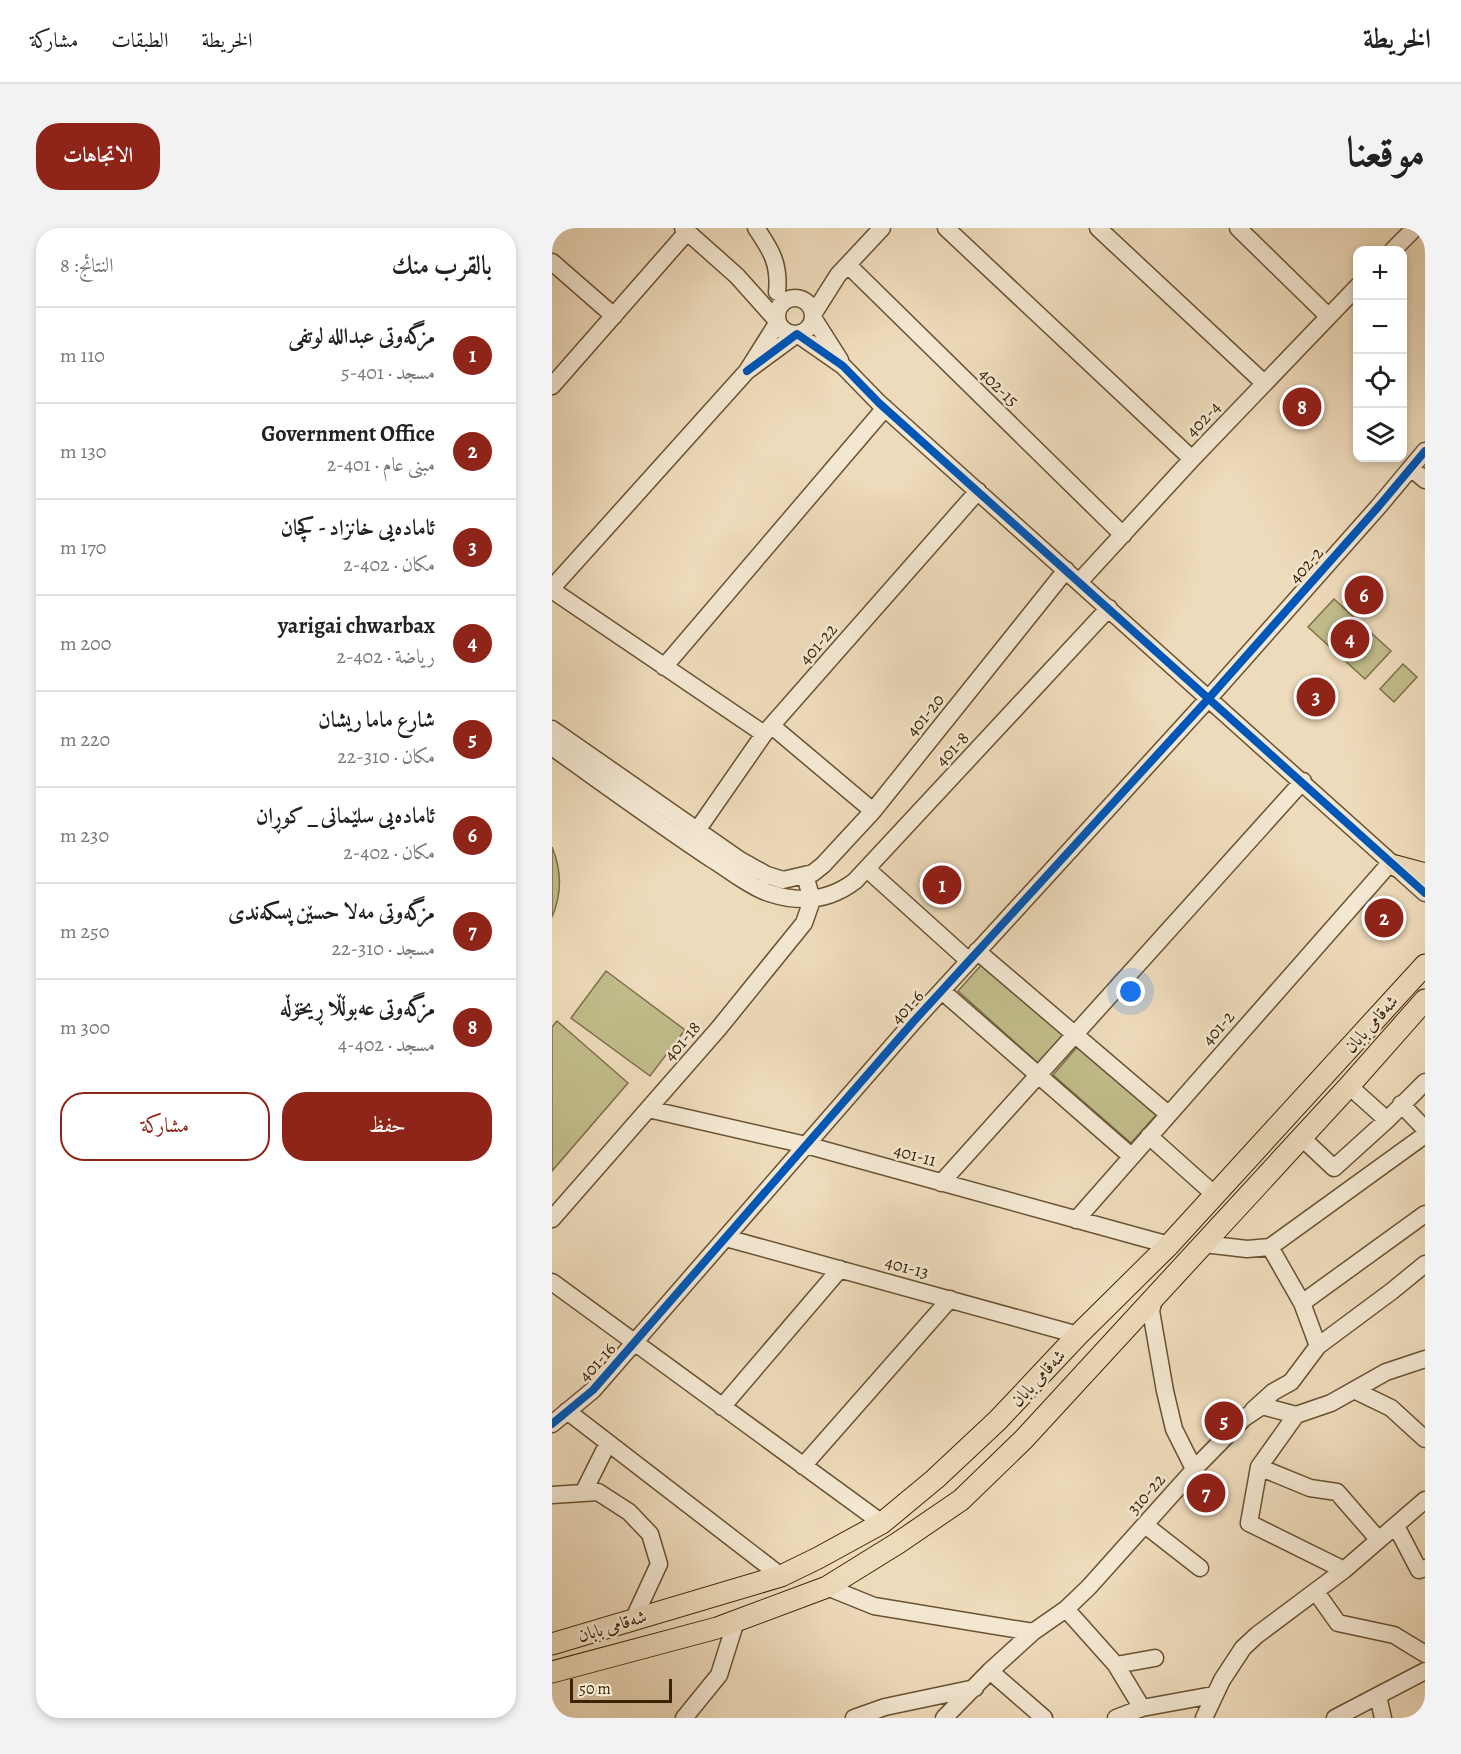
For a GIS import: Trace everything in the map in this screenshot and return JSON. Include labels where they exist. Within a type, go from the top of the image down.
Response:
[{"type":"main road","points":[[1393,864],[1425,874]]},
{"type":"main road","name":"شەقامی بابان","points":[[552,1644],[781,1576],[882,1523],[998,1420],[1078,1335],[1169,1245],[1425,964]]},
{"type":"main road","name":"شەقامی بابان","points":[[552,1672],[717,1628],[827,1587],[961,1500],[1024,1439],[1302,1138],[1425,1000]]},
{"type":"street","points":[[756,228],[774,254],[779,278],[788,296]]},
{"type":"street","points":[[747,371],[797,334],[808,329],[843,270],[882,228]]},
{"type":"street","points":[[946,228],[1192,459]]},
{"type":"street","points":[[1098,228],[1264,383]]},
{"type":"street","points":[[1238,228],[1328,316]]},
{"type":"street","points":[[1397,246],[1415,228],[1425,238]]},
{"type":"street","points":[[552,386],[685,230],[737,276],[785,331],[797,334],[843,366],[885,408],[1303,781],[1425,893]]},
{"type":"street","points":[[552,262],[614,316]]},
{"type":"street","points":[[843,270],[788,296],[778,309],[778,322],[747,371],[552,589],[664,667],[768,730],[873,811]]},
{"type":"street","name":"402-15","points":[[843,270],[1122,536]]},
{"type":"street","points":[[737,276],[808,302],[843,366]]},
{"type":"street","name":"402-4","points":[[1079,582],[1192,459],[1353,291]]},
{"type":"street","points":[[664,667],[885,408]]},
{"type":"street","name":"402-2","points":[[1209,698],[1425,451]]},
{"type":"street","points":[[1411,468],[1425,480]]},
{"type":"street","name":"401-22","points":[[698,829],[768,730],[978,491]]},
{"type":"street","name":"401-20","points":[[805,875],[813,873],[823,865],[873,811],[1066,570]]},
{"type":"street","name":"401-8","points":[[812,900],[847,887],[867,869],[1109,608]]},
{"type":"street","name":"401-6","points":[[635,1342],[973,956],[1209,698]]},
{"type":"street","points":[[552,729],[740,860],[767,875],[783,880],[805,875],[812,900],[766,892],[687,843],[552,747]]},
{"type":"street","points":[[941,1183],[1303,781]]},
{"type":"street","name":"401-2","points":[[1077,1220],[1168,1114],[1393,864]]},
{"type":"street","points":[[867,869],[973,956],[1075,1035],[1168,1114]]},
{"type":"street","name":"401-18","points":[[552,1219],[719,1028],[804,923],[812,900]]},
{"type":"street","points":[[942,991],[1131,1156]]},
{"type":"street","points":[[1302,1138],[1334,1168],[1425,1082]]},
{"type":"street","points":[[1349,1086],[1387,1120]]},
{"type":"street","points":[[1401,1104],[1425,1129]]},
{"type":"street","name":"401-11","points":[[648,1109],[806,1146],[1169,1245]]},
{"type":"street","points":[[1204,1244],[1248,1249],[1270,1247],[1425,1135]]},
{"type":"street","points":[[1149,1136],[1215,1195]]},
{"type":"street","points":[[1302,1303],[1425,1214]]},
{"type":"street","name":"401-13","points":[[726,1238],[1078,1335]]},
{"type":"street","points":[[1270,1247],[1302,1303],[1318,1346]]},
{"type":"street","points":[[1244,1418],[1273,1392],[1291,1382],[1318,1346],[1425,1264]]},
{"type":"street","points":[[722,1407],[840,1269]]},
{"type":"street","points":[[552,1282],[882,1523]]},
{"type":"street","points":[[1155,1296],[1151,1311],[1165,1391],[1174,1429],[1194,1469]]},
{"type":"street","points":[[803,1466],[950,1299]]},
{"type":"street","name":"401-16","points":[[552,1424],[593,1390],[635,1342]]},
{"type":"street","points":[[1344,1570],[1249,1523],[1259,1467],[1296,1415],[1331,1403],[1386,1372],[1425,1359]]},
{"type":"street","points":[[1354,1390],[1391,1408],[1425,1440]]},
{"type":"street","name":"310-22","points":[[944,1718],[990,1671],[1033,1632],[1066,1609],[1089,1587],[1194,1469],[1244,1418],[1262,1406],[1296,1415]]},
{"type":"street","points":[[567,1412],[781,1576]]},
{"type":"street","points":[[583,1493],[608,1443]]},
{"type":"street","points":[[1259,1467],[1310,1488],[1337,1492],[1378,1539]]},
{"type":"street","points":[[552,1495],[598,1492],[629,1512],[650,1534],[659,1564],[633,1620]]},
{"type":"street","points":[[1204,1718],[1213,1695],[1231,1663],[1243,1648],[1344,1570],[1425,1500]]},
{"type":"street","points":[[1145,1525],[1200,1568]]},
{"type":"street","points":[[1396,1526],[1419,1570],[1425,1568]]},
{"type":"street","points":[[827,1587],[874,1606],[1033,1632]]},
{"type":"street","points":[[1316,1592],[1338,1623],[1394,1635],[1425,1654]]},
{"type":"street","points":[[1066,1609],[1116,1665],[1142,1708]]},
{"type":"street","points":[[684,1718],[719,1676],[736,1622]]},
{"type":"street","points":[[1116,1665],[1155,1658]]},
{"type":"street","points":[[990,1671],[1044,1718]]},
{"type":"street","points":[[1335,1718],[1425,1671]]},
{"type":"street","points":[[861,1717],[885,1707],[975,1688]]},
{"type":"street","points":[[1116,1718],[1142,1708],[1213,1695]]},
{"type":"street","points":[[1378,1696],[1383,1718]]},
{"type":"shaded area","points":[[1334,599],[1391,651],[1365,679],[1308,627]]},
{"type":"shaded area","points":[[1403,664],[1417,677],[1394,702],[1380,689]]},
{"type":"shaded area","points":[[552,847],[558,865],[560,882],[558,900],[552,917]]},
{"type":"shaded area","points":[[983,963],[1065,1036],[1039,1064],[958,991]]},
{"type":"shaded area","points":[[606,971],[685,1030],[650,1076],[571,1018]]},
{"type":"shaded area","points":[[557,1021],[628,1083],[552,1171],[552,1027]]},
{"type":"shaded area","points":[[1078,1046],[1156,1115],[1131,1143],[1053,1075]]},
{"type":"cycle path","points":[[747,371],[797,334],[843,366],[879,403],[1425,893]]},
{"type":"cycle path","points":[[552,1424],[593,1390],[914,1021],[1209,698],[1425,451]]},
{"type":"place","name":"مزگەوتی عەبوڵڵا ڕیخۆڵە","points":[[1302,407]]},
{"type":"place","name":"ئامادەیی سلێمانی _ کوڕان","points":[[1364,595]]},
{"type":"place","name":"yarigai chwarbax","points":[[1350,639]]},
{"type":"place","name":"ئامادەیی خانزاد - کچان","points":[[1316,697]]},
{"type":"place","name":"مزگەوتی عبداللە لوتفی","points":[[942,885]]},
{"type":"place","name":"Government Office","points":[[1384,918]]},
{"type":"place","name":"شارع ماما ريشان","points":[[1224,1421]]},
{"type":"place","name":"مزگەوتی مەلا حسێن پسکەندی","points":[[1206,1493]]}]
